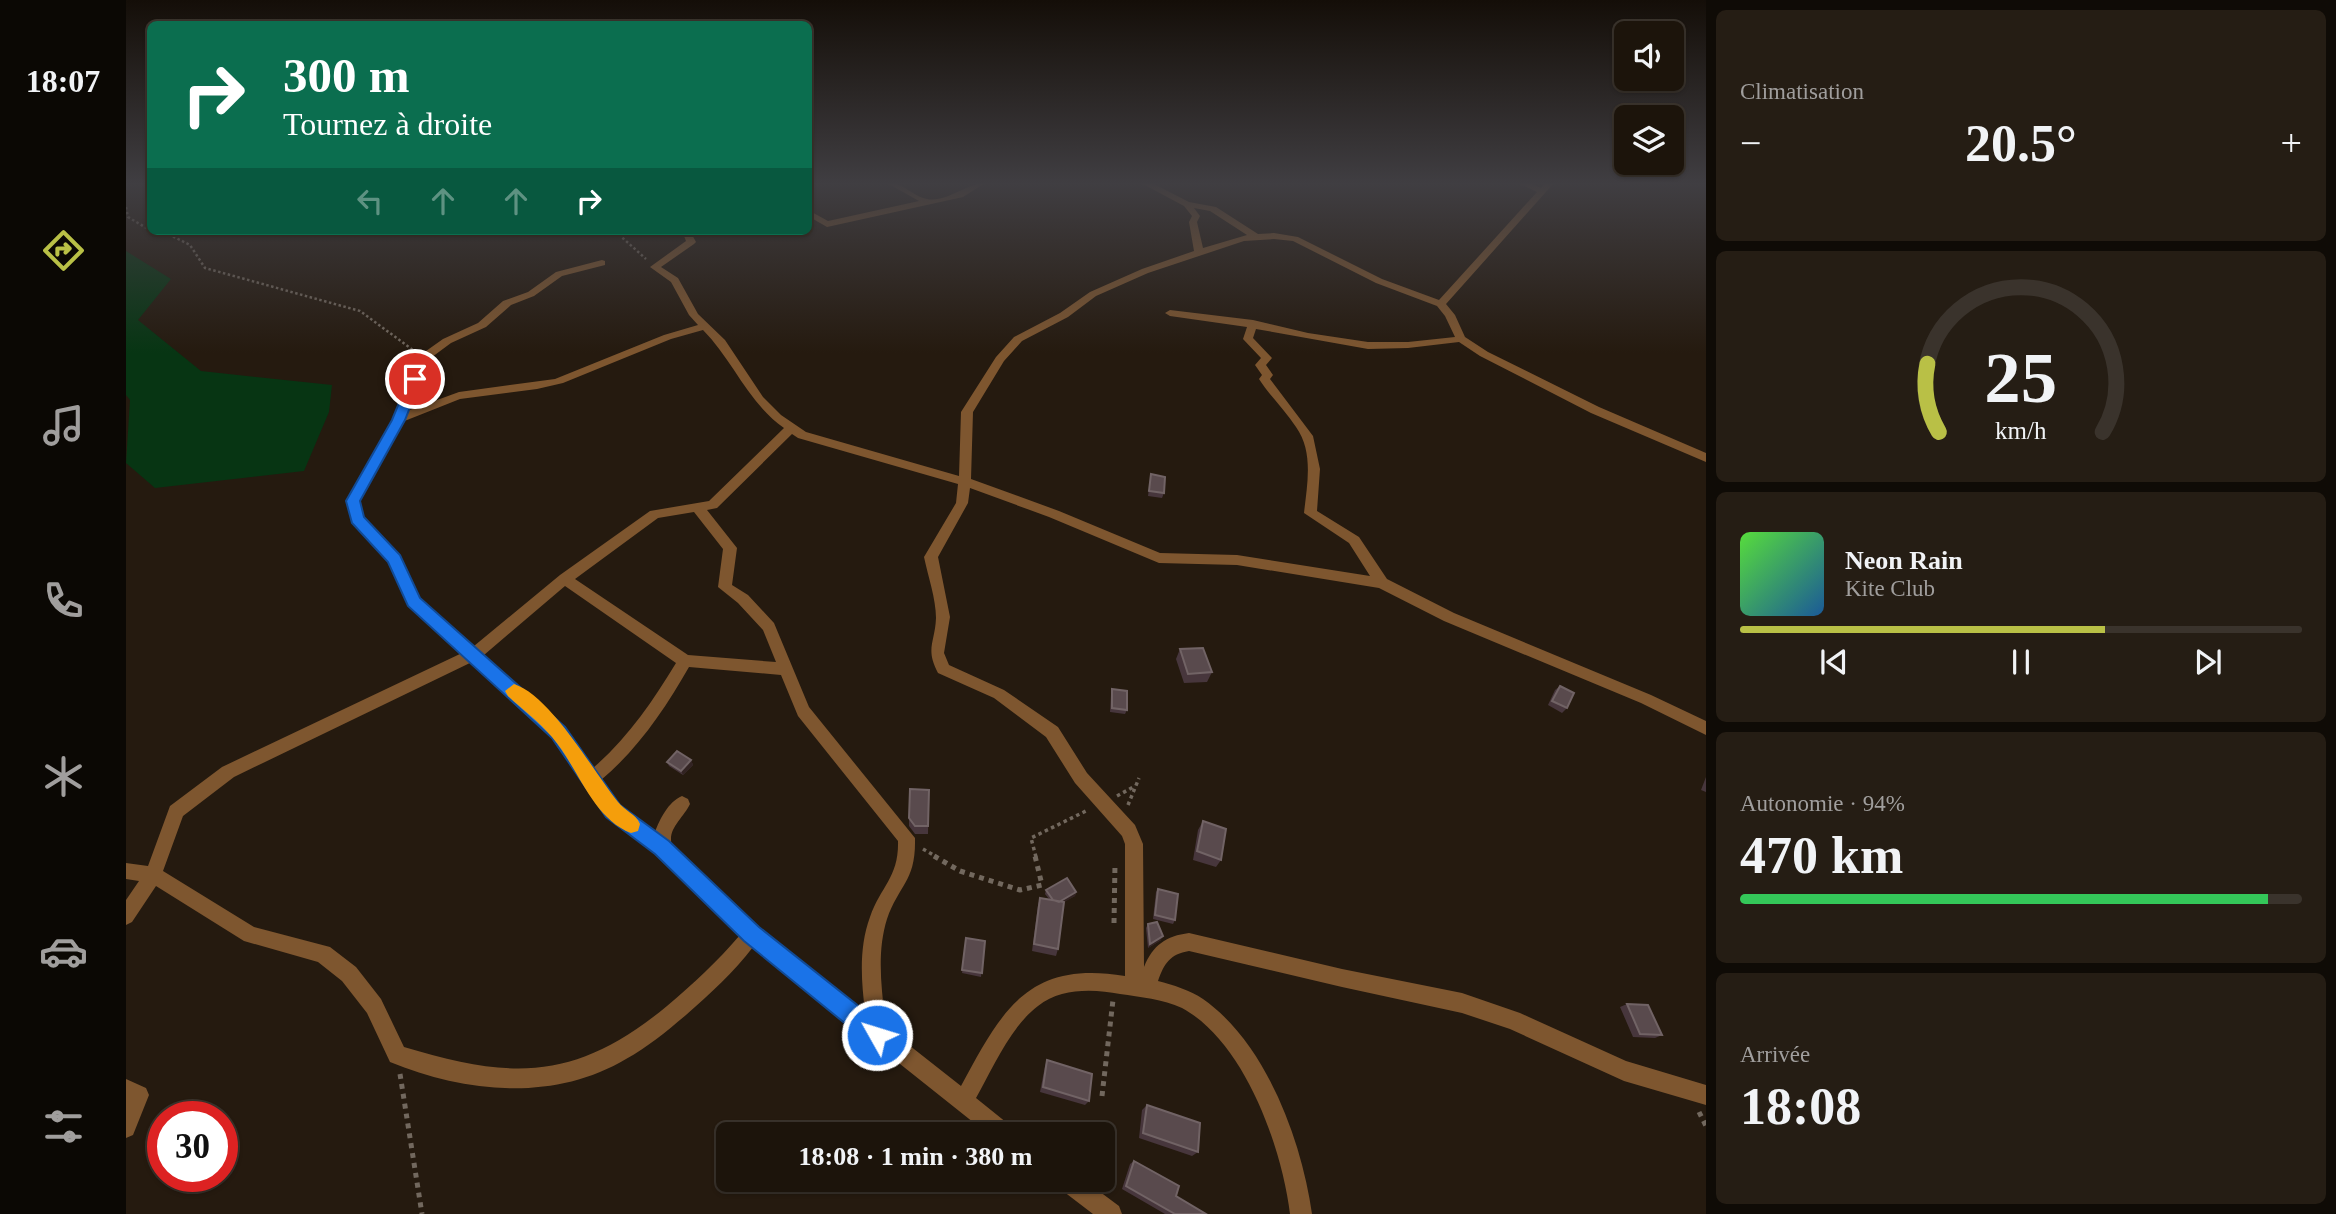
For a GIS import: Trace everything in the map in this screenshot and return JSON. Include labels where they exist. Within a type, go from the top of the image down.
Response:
[{"type":"street","points":[[690,240],[691,242],[655,267],[675,280],[694,315],[730,355],[759,399],[790,429],[802,435],[963,481],[1054,514],[1159,558],[1283,565],[1381,583],[1449,617],[1646,699],[1706,729]]},
{"type":"street","points":[[1198,240],[1199,252]]},
{"type":"street","points":[[1132,986],[1133,836],[1102,803],[1070,762],[1052,732],[999,694],[943,669],[937,653],[943,617],[931,557],[958,514],[967,457],[967,412],[1000,359],[1018,339],[1064,315],[1093,293],[1239,240]]},
{"type":"street","points":[[1296,240],[1379,281],[1441,304],[1450,315],[1461,339]]},
{"type":"street","points":[[1441,304],[1497,240]]},
{"type":"street","points":[[602,263],[563,272],[531,294],[507,303],[482,325],[447,341],[423,358],[398,420],[353,501],[357,519],[394,559],[414,601],[444,631],[475,654],[559,732],[613,811],[662,848],[752,934],[988,1122]]},
{"type":"street","points":[[1170,313],[1219,316],[1356,345],[1405,346],[1461,339],[1595,410],[1706,458]]},
{"type":"street","points":[[1253,323],[1248,339],[1267,358],[1260,365],[1268,375],[1264,379],[1280,404],[1304,428],[1315,466],[1310,513],[1354,540],[1381,583]]},
{"type":"street","points":[[398,420],[436,402],[469,394],[499,393],[557,382],[678,332],[705,326]]},
{"type":"street","points":[[126,916],[153,875],[176,811],[228,772],[475,654],[565,579],[655,514],[713,505],[790,429]]},
{"type":"street","points":[[697,507],[730,548],[725,587],[743,599],[769,627],[809,720],[906,838],[904,875],[879,917],[870,960],[877,1035]]},
{"type":"street","points":[[565,579],[685,661],[786,669]]},
{"type":"street","points":[[591,779],[615,760],[668,691],[685,661]]},
{"type":"street","points":[[662,848],[661,836],[682,804]]},
{"type":"street","points":[[126,871],[153,875],[250,934],[291,943],[323,954],[349,974],[374,1006],[397,1055],[445,1070],[509,1080],[544,1079],[581,1072],[617,1056],[663,1023],[735,956],[752,934]]},
{"type":"street","points":[[1132,986],[1163,949],[1189,942],[1462,1003],[1514,1020],[1625,1071],[1706,1095]]},
{"type":"street","points":[[962,1104],[1030,999],[1052,987],[1076,980],[1132,986],[1172,995],[1195,1005],[1237,1048],[1289,1149],[1300,1194],[1301,1214]]},
{"type":"street","points":[[126,1089],[139,1095],[126,1128]]},
{"type":"street","points":[[1083,1192],[1111,1214]]},
{"type":"path","points":[[179,240],[190,245],[205,268],[297,296],[360,311],[372,317],[423,358]]},
{"type":"path","points":[[625,240],[655,267]]},
{"type":"path","points":[[906,838],[960,871],[1020,890],[1042,885],[1031,838],[1135,786]]},
{"type":"path","points":[[1102,1096],[1132,986]]},
{"type":"path","points":[[397,1055],[422,1214]]},
{"type":"green space","points":[[126,251],[171,279],[138,320],[201,371],[332,385],[329,412],[304,471],[155,488],[126,463],[130,400],[126,395]]},
{"type":"building","points":[[1151,474],[1165,477],[1164,493],[1149,491]]},
{"type":"building","points":[[1203,648],[1212,672],[1188,674],[1180,649]]},
{"type":"building","points":[[1560,686],[1574,693],[1567,708],[1552,701]]},
{"type":"building","points":[[1112,689],[1127,691],[1127,710],[1112,708]]},
{"type":"building","points":[[677,751],[691,760],[681,771],[667,762]]},
{"type":"building","points":[[910,789],[929,790],[928,826],[915,826],[909,818]]},
{"type":"building","points":[[1203,821],[1226,829],[1221,860],[1197,851]]},
{"type":"building","points":[[1067,878],[1076,892],[1059,902],[1053,900],[1046,890]]},
{"type":"building","points":[[1158,889],[1178,894],[1175,920],[1155,915]]},
{"type":"building","points":[[1040,898],[1064,902],[1058,949],[1034,944]]},
{"type":"building","points":[[1157,922],[1163,936],[1150,944],[1148,924]]},
{"type":"building","points":[[966,938],[985,941],[982,973],[962,970]]},
{"type":"building","points":[[1627,1004],[1648,1005],[1662,1035],[1640,1034]]},
{"type":"building","points":[[1047,1060],[1092,1074],[1089,1101],[1043,1087]]},
{"type":"building","points":[[1147,1105],[1200,1123],[1198,1152],[1143,1133]]},
{"type":"building","points":[[1134,1161],[1179,1186],[1176,1196],[1206,1214],[1175,1214],[1126,1186]]},
{"type":"slow traffic","points":[[514,691],[559,732],[613,811],[631,824]]},
{"type":"route","points":[[415,379],[398,420],[380,447],[353,501],[357,519],[394,559],[414,601],[444,631],[475,654],[559,732],[613,811],[662,848],[752,934],[877,1035]]}]
